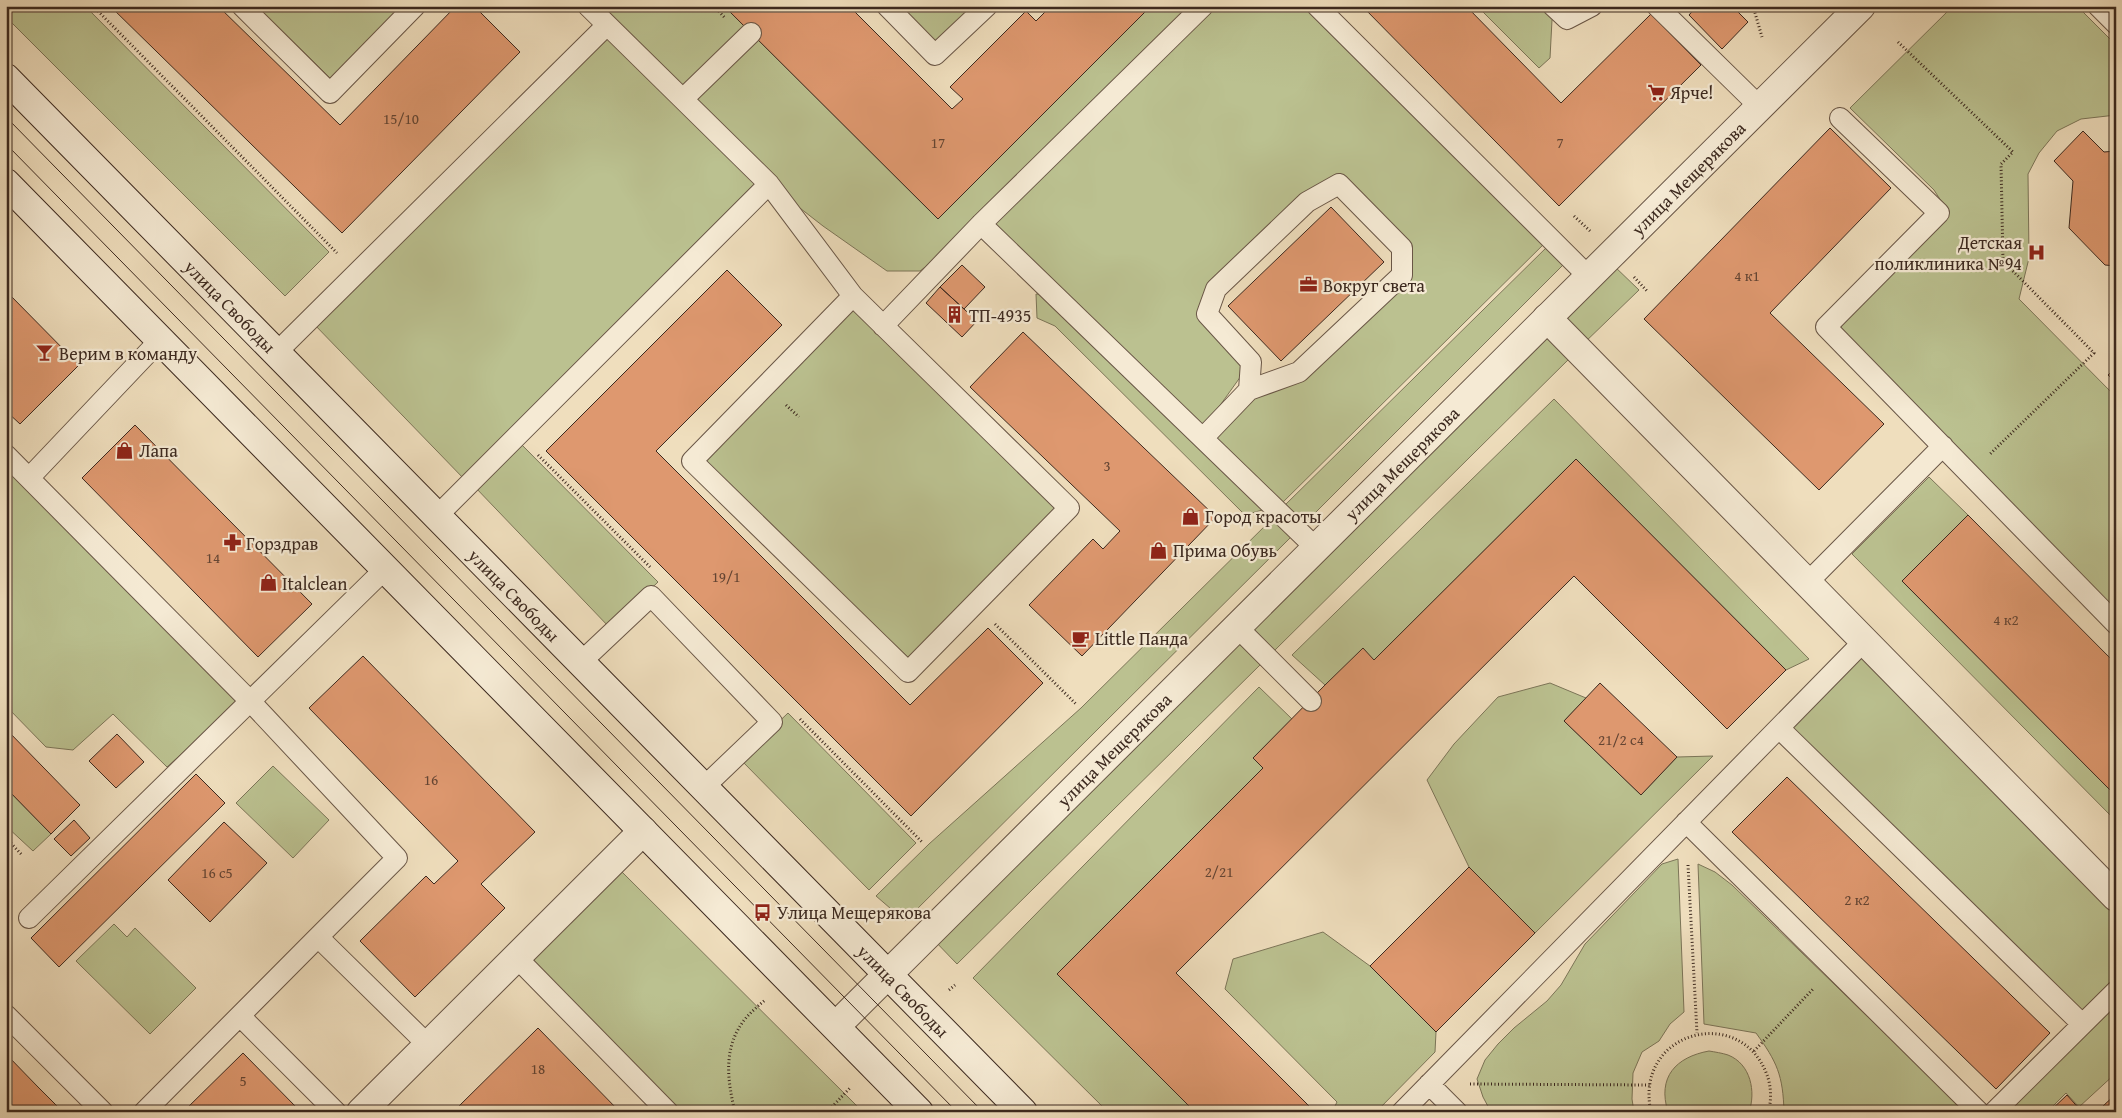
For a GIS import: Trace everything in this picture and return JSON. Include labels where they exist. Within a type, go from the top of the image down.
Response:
[{"type":"main road","name":"улица Мещерякова","points":[[836,1026],[1861,6]]},
{"type":"main road","name":"улица Свободы","points":[[6,78],[1023,1112]]},
{"type":"main road","points":[[6,184],[920,1112]]},
{"type":"main road","points":[[1547,318],[2116,897]]},
{"type":"main road","points":[[361,1112],[643,831]]},
{"type":"lane","points":[[242,6],[330,93],[414,6]]},
{"type":"lane","points":[[588,6],[769,184],[853,296],[1070,508],[908,672],[692,461],[853,296]]},
{"type":"lane","points":[[887,6],[936,55],[987,6]]},
{"type":"lane","points":[[883,326],[981,224],[1203,6]]},
{"type":"lane","points":[[1317,6],[1589,277]]},
{"type":"lane","points":[[1554,6],[1567,19],[1592,6]]},
{"type":"lane","points":[[1657,6],[1760,107]]},
{"type":"lane","points":[[2098,6],[2116,24]]},
{"type":"lane","points":[[276,353],[607,25]]},
{"type":"lane","points":[[683,99],[751,33]]},
{"type":"lane","points":[[1840,118],[1939,213],[1826,328],[2116,624]]},
{"type":"lane","points":[[437,516],[769,184]]},
{"type":"lane","points":[[1203,438],[1249,390],[1299,372],[1402,275],[1402,248],[1339,184],[1307,202],[1216,289],[1207,314],[1251,362],[1249,390]]},
{"type":"lane","points":[[981,224],[1316,548]]},
{"type":"lane","points":[[30,477],[160,340]]},
{"type":"lane","points":[[1807,583],[1942,446]]},
{"type":"lane","points":[[6,455],[30,477],[250,701],[397,858],[144,1112]]},
{"type":"lane","points":[[29,918],[386,568]]},
{"type":"lane","points":[[582,662],[651,596],[772,722],[704,787]]},
{"type":"lane","points":[[1237,627],[1310,701]]},
{"type":"lane","points":[[1402,1112],[1864,641]]},
{"type":"lane","points":[[1778,728],[2082,1024]]},
{"type":"lane","points":[[1686,822],[1979,1112]]},
{"type":"lane","points":[[318,937],[428,1045]]},
{"type":"lane","points":[[516,957],[668,1112]]},
{"type":"lane","points":[[1994,1112],[2116,991]]},
{"type":"lane","points":[[6,1015],[103,1112]]},
{"type":"lane","points":[[240,1016],[336,1112]]},
{"type":"lane","points":[[1429,1084],[1457,1112]]},
{"type":"path","points":[[93,6],[357,272]]},
{"type":"path","points":[[1752,6],[1762,37]]},
{"type":"path","points":[[1898,42],[2012,152],[2001,164],[2003,260],[2094,353],[1970,474]]},
{"type":"path","points":[[1574,216],[1594,236]]},
{"type":"path","points":[[1633,277],[1646,290]]},
{"type":"path","points":[[975,604],[1076,704]]},
{"type":"path","points":[[1686,822],[1697,1034]]},
{"type":"path","points":[[6,838],[22,855]]},
{"type":"path","points":[[1754,1051],[1834,968]]},
{"type":"path","points":[[735,1112],[729,1088],[728,1058],[735,1035],[745,1019],[764,1001]]},
{"type":"path","points":[[1651,1112],[1648,1097],[1653,1069],[1658,1060],[1673,1044],[1697,1034],[1726,1034],[1754,1051],[1763,1062],[1770,1083],[1769,1110],[1845,1112]]},
{"type":"path","points":[[1429,1084],[1650,1085]]},
{"type":"path","points":[[827,1112],[849,1089]]},
{"type":"green space","points":[[6,6],[85,6],[329,252],[285,296],[6,17]]},
{"type":"green space","points":[[257,6],[401,6],[331,79]]},
{"type":"green space","points":[[589,6],[724,6],[938,219],[1151,6],[1317,6],[1551,237],[1276,509],[1203,438],[1249,390],[1299,372],[1402,275],[1402,248],[1339,184],[1307,202],[1207,314],[1251,362],[1216,411],[1197,432],[981,224],[920,271],[887,271],[823,226],[769,184],[466,481],[312,322],[607,25]]},
{"type":"green space","points":[[887,6],[987,6],[935,55]]},
{"type":"green space","points":[[1477,6],[1568,6],[1552,20],[1550,58],[1539,68]]},
{"type":"green space","points":[[1953,6],[2077,6],[2116,45],[2116,115],[2081,119],[2057,131],[2039,153],[2028,174],[2029,258],[2019,299],[2116,397],[2116,613],[1840,332],[1843,319],[1945,207],[1934,190],[1850,108]]},
{"type":"green space","points":[[1550,244],[1566,262],[1305,523],[1282,508]]},
{"type":"green space","points":[[1612,264],[1639,290],[1581,346],[1555,319]]},
{"type":"green space","points":[[1036,294],[1048,295],[1269,508],[1245,515],[1055,326],[1037,318]]},
{"type":"green space","points":[[854,307],[1058,509],[910,659],[703,461]]},
{"type":"green space","points":[[1547,326],[1574,354],[1272,653],[1245,627]]},
{"type":"green space","points":[[1554,399],[1809,659],[1786,670],[1576,459],[1374,660],[1325,685],[1292,655]]},
{"type":"green space","points":[[519,442],[658,582],[610,628],[474,486]]},
{"type":"green space","points":[[6,468],[238,703],[167,767],[113,714],[73,750],[46,747],[6,706]]},
{"type":"green space","points":[[1929,477],[1968,515],[1902,581],[2116,796],[2116,821],[1852,554]]},
{"type":"green space","points":[[1276,515],[1293,535],[905,921],[876,896],[929,844],[1081,708]]},
{"type":"green space","points":[[1236,636],[1262,663],[957,964],[932,938]]},
{"type":"green space","points":[[1864,641],[2116,897],[2116,991],[2082,1024],[1779,728]]},
{"type":"green space","points":[[1550,683],[1586,698],[1564,721],[1641,795],[1677,757],[1713,756],[1535,933],[1469,867],[1427,780],[1454,744],[1498,697]]},
{"type":"green space","points":[[1259,687],[1292,719],[1253,758],[1263,768],[1057,974],[1195,1112],[1108,1112],[973,978]]},
{"type":"green space","points":[[788,713],[916,843],[869,890],[740,759]]},
{"type":"green space","points":[[273,766],[329,820],[293,858],[236,803]]},
{"type":"green space","points":[[6,788],[51,834],[33,851],[6,826]]},
{"type":"green space","points":[[1678,859],[1684,1012],[1670,1024],[1659,1041],[1642,1052],[1633,1073],[1632,1099],[1634,1112],[1491,1112],[1483,1097],[1477,1079],[1485,1060],[1514,1028],[1547,1001],[1561,985],[1585,944],[1662,864]]},
{"type":"green space","points":[[1698,864],[1715,872],[1732,885],[1950,1095],[1960,1108],[1960,1112],[1784,1112],[1778,1070],[1756,1033],[1704,1024]]},
{"type":"green space","points":[[618,868],[863,1112],[679,1112],[528,957]]},
{"type":"green space","points":[[114,924],[127,937],[135,928],[196,988],[150,1034],[76,961]]},
{"type":"green space","points":[[1323,932],[1370,966],[1436,1032],[1435,1052],[1376,1112],[1332,1112],[1337,1102],[1225,989],[1233,959]]},
{"type":"green space","points":[[2116,1000],[2116,1073],[2079,1107],[2066,1093],[2047,1112],[2004,1112]]},
{"type":"green space","points":[[1709,1051],[1726,1054],[1736,1059],[1747,1072],[1750,1079],[1752,1096],[1749,1112],[1668,1112],[1665,1089],[1667,1079],[1672,1071],[1687,1058]]},
{"type":"building","points":[[110,6],[218,6],[340,125],[456,6],[474,6],[520,52],[342,233]]},
{"type":"building","points":[[724,6],[849,6],[952,109],[963,99],[950,87],[1026,11],[1036,21],[1051,6],[1151,6],[938,219]]},
{"type":"building","points":[[1362,6],[1466,6],[1561,103],[1651,14],[1701,65],[1559,206]]},
{"type":"building","points":[[1697,6],[1732,6],[1748,22],[1722,49],[1689,15]]},
{"type":"building","points":[[1830,128],[1891,188],[1770,313],[1884,424],[1819,490],[1644,319]]},
{"type":"building","points":[[2083,131],[2104,152],[2116,151],[2116,266],[2105,265],[2069,228],[2073,181],[2054,161]]},
{"type":"building","points":[[1331,207],[1384,262],[1281,361],[1228,306]]},
{"type":"building","points":[[962,265],[985,287],[964,309],[940,287]]},
{"type":"building","points":[[727,270],[782,325],[656,451],[910,705],[988,628],[1043,683],[911,816],[546,451]]},
{"type":"building","name":"ТП-4935","points":[[940,287],[977,321],[962,337],[926,303]]},
{"type":"building","points":[[6,291],[79,365],[20,424],[6,411]]},
{"type":"building","points":[[1023,332],[1216,517],[1082,656],[1029,605],[1093,539],[1103,549],[1120,531],[970,387]]},
{"type":"building","points":[[2116,367],[2116,383],[2108,375]]},
{"type":"building","points":[[135,425],[312,604],[258,657],[82,478]]},
{"type":"building","points":[[1576,459],[1786,670],[1727,729],[1574,576],[1176,973],[1315,1112],[1195,1112],[1057,974],[1263,768],[1253,758],[1325,685],[1363,648],[1374,660]]},
{"type":"building","points":[[1968,515],[2116,664],[2116,796],[1902,581]]},
{"type":"building","points":[[363,656],[535,832],[481,884],[505,908],[415,997],[360,941],[426,876],[434,884],[458,861],[309,708]]},
{"type":"building","points":[[1600,683],[1677,757],[1641,795],[1564,721]]},
{"type":"building","points":[[6,729],[80,805],[51,834],[6,788]]},
{"type":"building","points":[[117,734],[144,762],[116,788],[89,761]]},
{"type":"building","points":[[196,774],[225,803],[59,967],[31,938]]},
{"type":"building","points":[[1787,777],[2050,1033],[1996,1089],[1732,832]]},
{"type":"building","points":[[74,820],[90,838],[71,856],[54,839]]},
{"type":"building","points":[[224,822],[267,863],[210,922],[168,880]]},
{"type":"building","points":[[1469,867],[1535,933],[1436,1032],[1370,966]]},
{"type":"building","points":[[538,1028],[620,1112],[453,1112],[457,1108]]},
{"type":"building","points":[[243,1053],[297,1108],[293,1112],[183,1112]]},
{"type":"building","points":[[6,1054],[38,1087],[63,1112],[6,1112]]},
{"type":"building","points":[[2116,1094],[2116,1112],[2108,1112],[2103,1106]]},
{"type":"building","points":[[2067,1095],[2082,1112],[2049,1112]]},
{"type":"tram line","points":[[6,117],[983,1112]]},
{"type":"tram line","points":[[6,144],[957,1112]]},
{"type":"place","name":"Ярче!","points":[[1656,92]]},
{"type":"place","name":"Детская поликлиника №94","points":[[2036,252]]},
{"type":"place","name":"Вокруг света","points":[[1309,285]]},
{"type":"place","name":"ТП-4935","points":[[955,315]]},
{"type":"place","name":"Верим в команду","points":[[45,353]]},
{"type":"place","name":"Лапа","points":[[125,450]]},
{"type":"place","name":"Город красоты","points":[[1191,516]]},
{"type":"place","name":"Горздрав","points":[[232,543]]},
{"type":"place","name":"Прима Обувь","points":[[1159,550]]},
{"type":"place","name":"Italclean","points":[[268,583]]},
{"type":"place","name":"Little Панда","points":[[1081,638]]},
{"type":"place","name":"Улица Мещерякова","points":[[763,912]]}]
